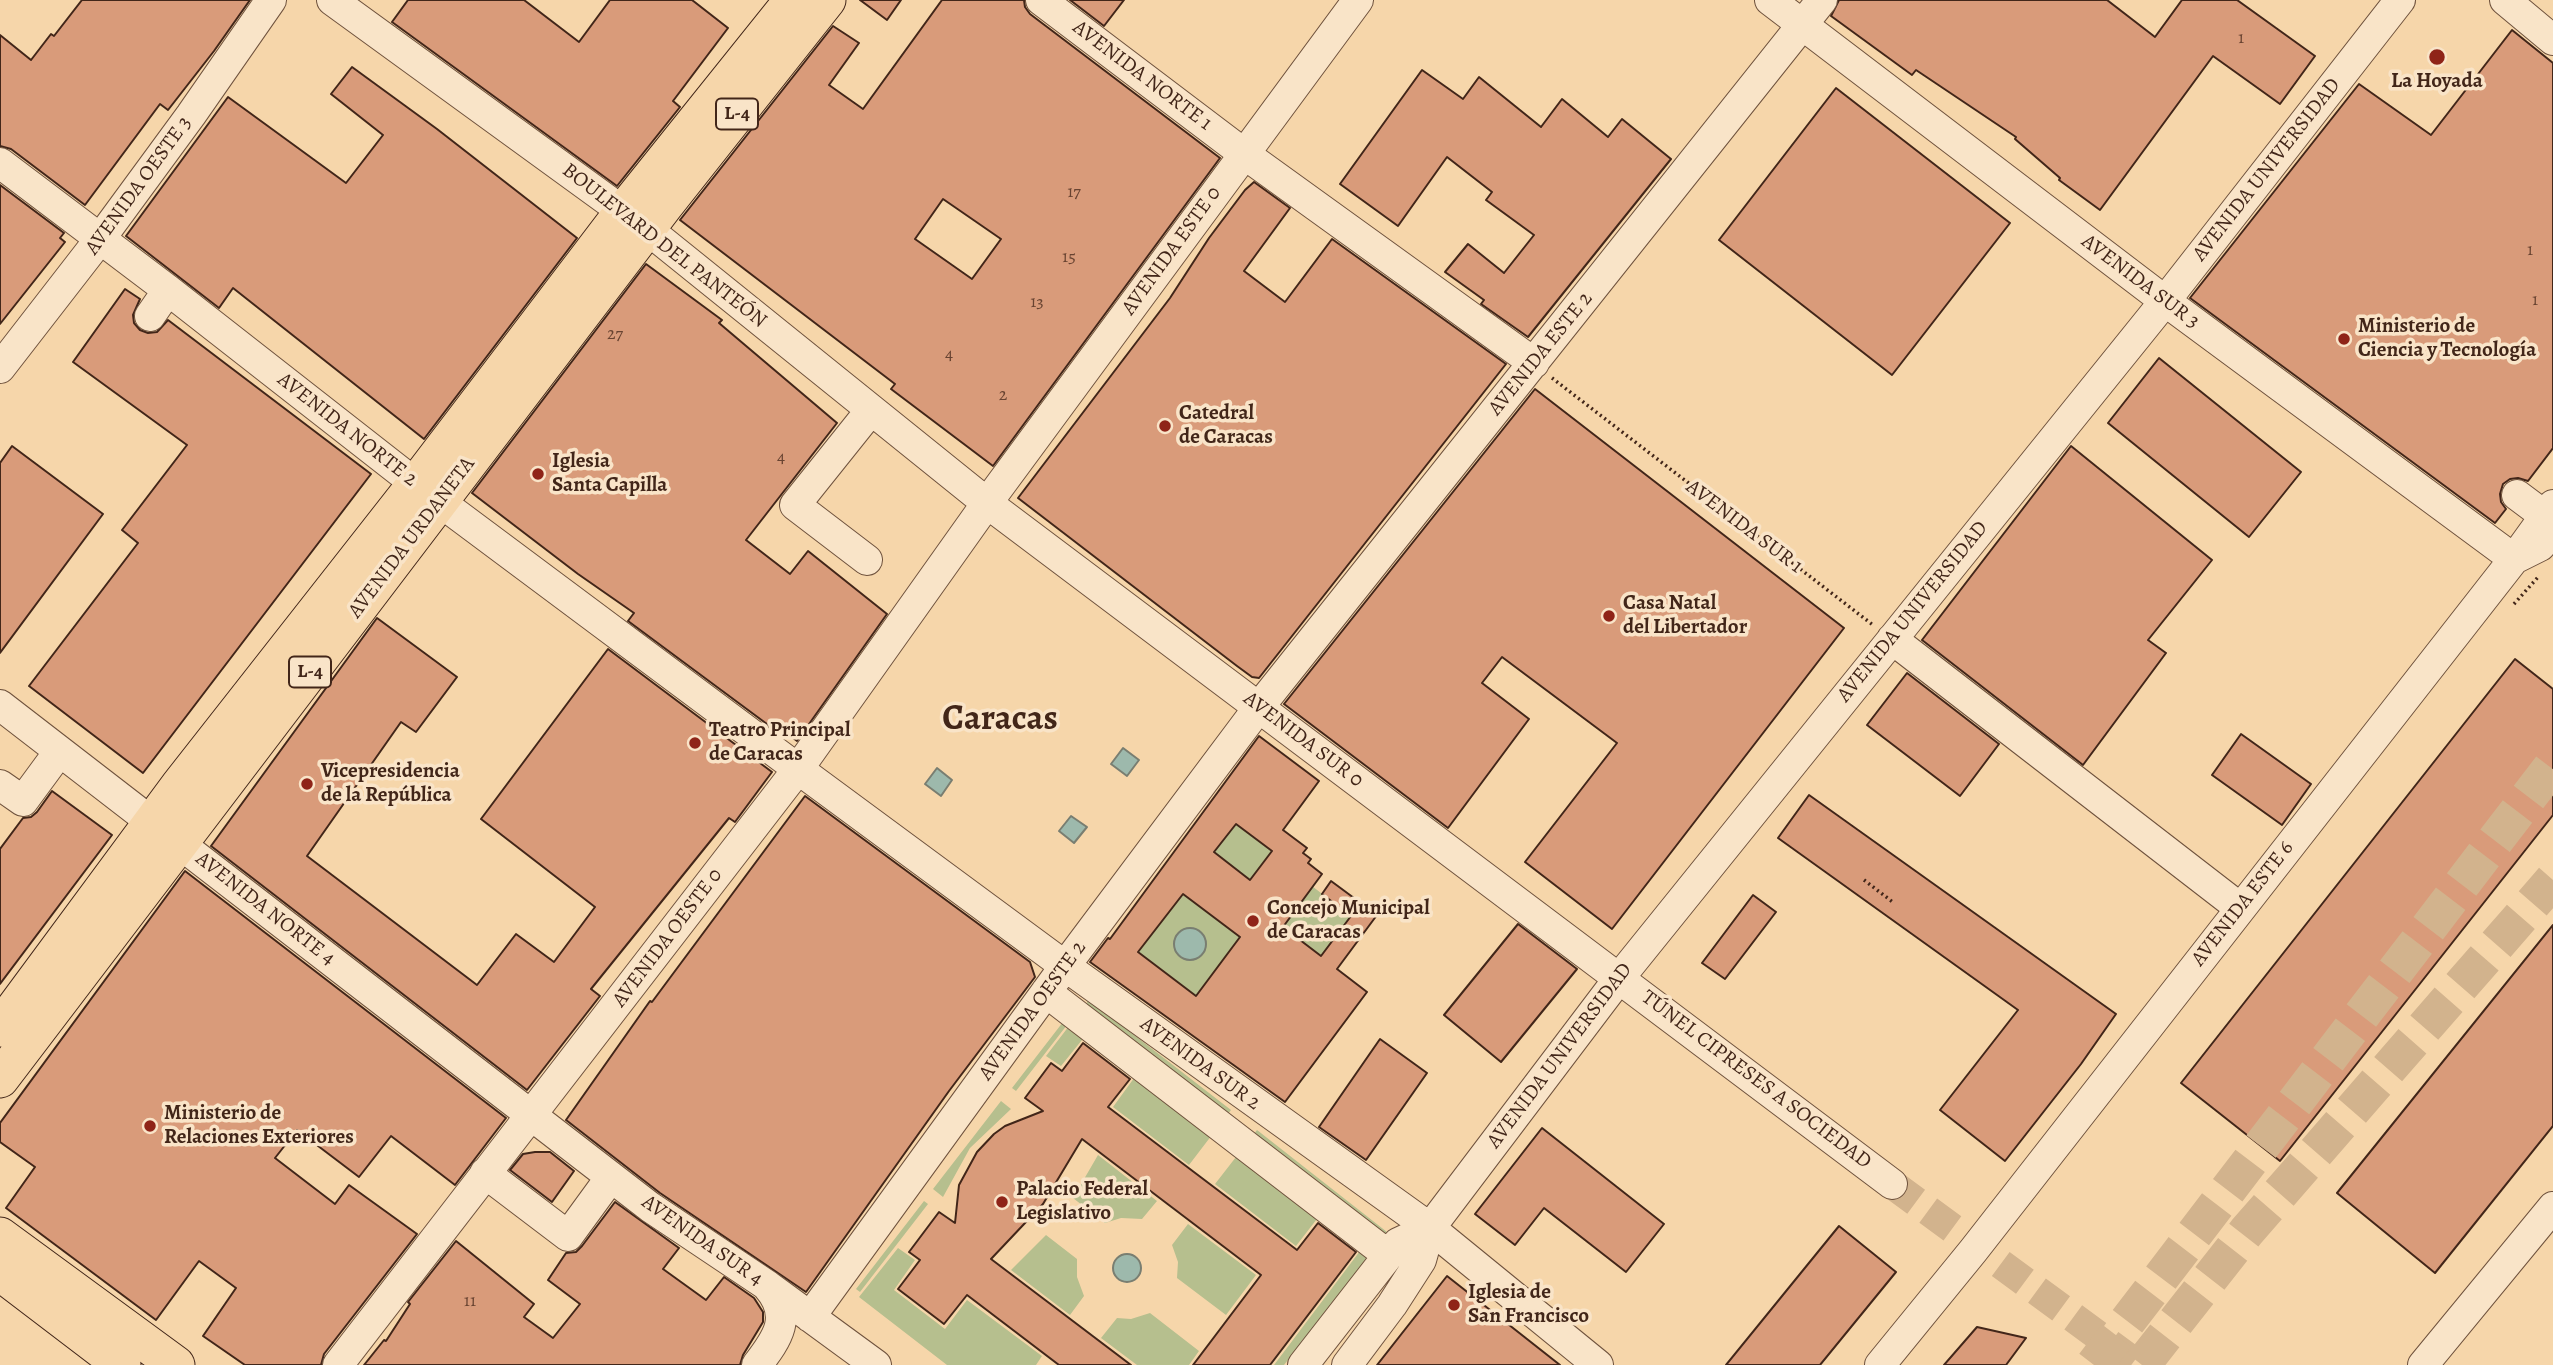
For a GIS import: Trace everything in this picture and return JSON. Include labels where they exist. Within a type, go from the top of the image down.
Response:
[{"type":"main road","name":"AVENIDA URDANETA","points":[[0,1079],[166,832],[635,220],[793,0]]},
{"type":"main road","name":"AVENIDA URDANETA","points":[[635,220],[827,0]]},
{"type":"main road","name":"AVENIDA URDANETA","points":[[5,1012],[166,832]]},
{"type":"main road","points":[[0,1236],[176,1365]]},
{"type":"main road","points":[[0,1272],[122,1365]]},
{"type":"street","name":"AVENIDA OESTE 3","points":[[0,368],[100,239],[183,109],[271,0]]},
{"type":"street","name":"BOULEVARD DEL PANTEÓN","points":[[332,0],[635,220],[987,503]]},
{"type":"street","name":"AVENIDA NORTE 1","points":[[1041,0],[1243,153]]},
{"type":"street","name":"AVENIDA ESTE 0","points":[[987,503],[1358,0]]},
{"type":"street","name":"AVENIDA SUR 3","points":[[1770,0],[2165,301],[2377,451],[2514,559]]},
{"type":"street","name":"AVENIDA ESTE 2","points":[[1259,707],[1822,0]]},
{"type":"street","name":"AVENIDA UNIVERSIDAD","points":[[1347,1365],[1422,1260],[1430,1228],[1620,977],[2165,301],[2400,0]]},
{"type":"street","points":[[2505,0],[2553,40]]},
{"type":"street","points":[[2515,0],[2553,12]]},
{"type":"street","points":[[1243,153],[1534,363]]},
{"type":"street","name":"AVENIDA NORTE 2","points":[[0,163],[169,290],[428,492],[808,764]]},
{"type":"street","points":[[150,316],[169,290]]},
{"type":"street","points":[[867,561],[795,505],[871,410]]},
{"type":"street","points":[[2517,495],[2551,518]]},
{"type":"street","name":"AVENIDA SUR 0","points":[[987,503],[1620,977]]},
{"type":"street","name":"AVENIDA OESTE 0","points":[[338,1365],[530,1114],[808,764],[987,503]]},
{"type":"street","name":"AVENIDA ESTE 6","points":[[1880,1365],[1973,1251],[2514,559],[2540,546],[2551,518]]},
{"type":"street","points":[[1892,639],[2240,908]]},
{"type":"street","name":"AVENIDA NORTE 4","points":[[0,705],[530,1114]]},
{"type":"street","name":"AVENIDA OESTE 2","points":[[810,1317],[1065,966],[1259,707]]},
{"type":"street","points":[[0,785],[23,801],[59,752]]},
{"type":"street","name":"AVENIDA SUR 2","points":[[808,764],[1065,966],[1430,1228],[1598,1365]]},
{"type":"street","name":"TÚNEL CIPRESES A SOCIEDAD","points":[[1620,977],[1892,1184]]},
{"type":"street","points":[[1046,992],[1388,1255]]},
{"type":"street","name":"AVENIDA SUR 4","points":[[530,1114],[650,1207],[768,1286],[876,1365]]},
{"type":"street","points":[[485,1173],[568,1236],[611,1177]]},
{"type":"street","points":[[2423,1365],[2553,1208]]},
{"type":"street","points":[[1430,1228],[1621,1365]]},
{"type":"street","name":"AVENIDA UNIVERSIDAD","points":[[1303,1365],[1398,1243],[1430,1228]]},
{"type":"street","points":[[757,1365],[777,1336],[781,1319],[782,1307],[768,1286]]},
{"type":"path","name":"AVENIDA SUR 1","points":[[1534,363],[1892,639]]},
{"type":"path","points":[[1864,880],[1894,904]]},
{"type":"green space","points":[[1236,824],[1278,856],[1250,880],[1214,852]]},
{"type":"green space","points":[[1291,870],[1351,916],[1321,956],[1283,927]]},
{"type":"green space","points":[[1183,894],[1240,937],[1196,996],[1138,952]]},
{"type":"green space","points":[[1080,1000],[1084,1003],[1016,1091],[1012,1088]]},
{"type":"green space","points":[[1089,1000],[1231,1110],[1189,1165],[1113,1107],[1137,1074],[1086,1035],[1061,1066],[1046,1056]]},
{"type":"green space","points":[[1001,1101],[1011,1109],[970,1148],[943,1197],[933,1189]]},
{"type":"green space","points":[[1257,1130],[1387,1232],[1284,1365],[1274,1365],[1363,1247],[1320,1215],[1296,1246],[1215,1184]]},
{"type":"green space","points":[[1098,1155],[1157,1201],[1142,1219],[1121,1218],[1105,1223],[1073,1198]]},
{"type":"green space","points":[[924,1201],[928,1204],[860,1292],[856,1289]]},
{"type":"green space","points":[[1188,1224],[1256,1275],[1226,1315],[1177,1278],[1178,1262],[1172,1245]]},
{"type":"green space","points":[[1046,1235],[1077,1259],[1077,1277],[1084,1296],[1070,1315],[1011,1270]]},
{"type":"green space","points":[[898,1248],[915,1260],[894,1290],[945,1329],[967,1300],[1042,1356],[1036,1365],[947,1365],[859,1297]]},
{"type":"green space","points":[[1150,1313],[1199,1351],[1189,1365],[1137,1365],[1101,1338],[1117,1318],[1131,1319]]},
{"type":"shaded area","points":[[1123,748],[1139,760],[1127,776],[1111,764]]},
{"type":"shaded area","points":[[937,768],[952,780],[941,796],[925,784]]},
{"type":"shaded area","points":[[1071,816],[1087,827],[1074,843],[1059,831]]},
{"type":"shaded area","points":[[1190,928],[1201,933],[1206,944],[1201,955],[1190,960],[1179,955],[1174,944],[1179,933]]},
{"type":"shaded area","points":[[1127,1254],[1137,1258],[1141,1268],[1137,1278],[1127,1282],[1117,1278],[1113,1268],[1117,1258]]},
{"type":"building","points":[[82,0],[250,0],[168,110],[160,104],[85,205],[11,149],[0,146],[0,35],[31,60]]},
{"type":"building","points":[[408,0],[524,0],[579,42],[610,0],[692,0],[728,28],[673,101],[680,107],[617,186],[392,22]]},
{"type":"building","points":[[860,0],[901,0],[887,20]]},
{"type":"building","points":[[942,0],[1024,0],[1030,14],[1220,158],[993,466],[891,389],[895,384],[680,220],[833,26],[859,43],[829,85],[863,109]],"holes":[[[943,199],[1001,239],[972,279],[915,239]]]},
{"type":"building","points":[[1070,0],[1124,0],[1104,26]]},
{"type":"building","points":[[1839,0],[2107,0],[2155,37],[2182,0],[2237,0],[2315,56],[2280,104],[2213,56],[2100,210],[2059,180],[2060,178],[2015,139],[2016,137],[1916,70],[1912,75],[1831,16]]},
{"type":"building","points":[[2512,30],[2553,63],[2553,448],[2528,481],[2518,478],[2503,484],[2500,494],[2506,509],[2495,523],[2190,298],[2359,84],[2431,135]]},
{"type":"building","points":[[352,67],[577,238],[424,439],[233,288],[219,308],[126,236],[228,97],[346,183],[383,135],[331,94]]},
{"type":"building","points":[[1422,70],[1463,99],[1479,77],[1541,127],[1562,99],[1608,137],[1622,119],[1671,159],[1528,337],[1481,304],[1484,300],[1445,272],[1468,244],[1504,273],[1534,235],[1486,200],[1492,192],[1447,157],[1398,226],[1340,184]]},
{"type":"building","points":[[1836,88],[2010,223],[1892,375],[1719,240]]},
{"type":"building","points":[[1254,182],[1290,208],[1244,271],[1285,302],[1332,239],[1506,364],[1259,678],[1252,677],[1237,666],[1018,498],[1170,298],[1209,238]]},
{"type":"building","points":[[0,185],[64,233],[60,238],[65,242],[0,324]]},
{"type":"building","points":[[646,264],[722,320],[719,323],[837,423],[746,540],[790,574],[808,551],[887,614],[797,741],[775,724],[775,730],[628,621],[634,613],[472,493]]},
{"type":"building","points":[[125,289],[140,299],[133,315],[134,323],[140,330],[157,332],[168,320],[371,474],[143,773],[29,686],[138,543],[122,530],[187,445],[73,362]]},
{"type":"building","points":[[2159,358],[2301,472],[2249,537],[2108,423]]},
{"type":"building","points":[[1535,389],[1844,628],[1612,929],[1525,862],[1617,743],[1502,657],[1482,683],[1529,719],[1448,828],[1284,704]]},
{"type":"building","points":[[12,446],[103,514],[0,653],[0,463]]},
{"type":"building","points":[[2071,446],[2212,560],[2148,640],[2166,653],[2083,765],[1922,640]]},
{"type":"building","points":[[377,618],[457,677],[416,732],[401,722],[307,856],[477,985],[516,934],[554,962],[595,907],[481,819],[608,649],[772,772],[735,822],[729,818],[591,989],[600,996],[527,1090],[211,846]]},
{"type":"building","points":[[2515,659],[2553,689],[2553,815],[2280,1161],[2181,1083]]},
{"type":"building","points":[[1907,673],[1999,744],[1960,796],[1867,725]]},
{"type":"building","points":[[2241,734],[2311,784],[2282,825],[2212,775]]},
{"type":"building","name":"Concejo Municipal de Caracas","points":[[1259,736],[1319,781],[1283,830],[1307,848],[1303,853],[1311,859],[1308,863],[1322,874],[1283,927],[1321,956],[1351,916],[1322,894],[1331,881],[1377,915],[1337,969],[1367,992],[1285,1102],[1090,962],[1108,938],[1110,939]],"holes":[[[1236,824],[1272,851],[1250,880],[1214,852]],[[1183,894],[1240,937],[1196,996],[1138,952]]]},
{"type":"building","points":[[52,791],[112,835],[0,984],[0,849],[23,818],[31,817],[37,812]]},
{"type":"building","points":[[1809,795],[2116,1014],[2081,1064],[2005,1161],[1940,1110],[2018,1010],[1778,838]]},
{"type":"building","points":[[805,796],[1030,962],[1035,977],[949,1091],[806,1292],[660,1193],[566,1120],[650,1001],[652,1002]]},
{"type":"building","points":[[185,871],[506,1118],[455,1185],[391,1136],[359,1177],[297,1130],[275,1158],[335,1204],[349,1185],[417,1234],[324,1354],[321,1365],[245,1365],[203,1336],[236,1288],[199,1261],[156,1320],[6,1208],[35,1167],[0,1142],[0,1123]]},
{"type":"building","points":[[1753,895],[1776,912],[1725,979],[1702,963]]},
{"type":"building","points":[[1518,924],[1577,969],[1501,1062],[1444,1015]]},
{"type":"building","points":[[2553,925],[2553,1126],[2435,1273],[2337,1193]]},
{"type":"building","points":[[1380,1039],[1427,1073],[1366,1160],[1319,1127]]},
{"type":"building","name":"Palacio Federal Legislativo","points":[[1083,1043],[1130,1079],[1108,1107],[1297,1250],[1318,1223],[1356,1252],[1270,1365],[1193,1365],[1261,1275],[1082,1139],[1043,1204],[991,1259],[1131,1365],[1059,1365],[967,1295],[944,1324],[898,1289],[920,1260],[909,1252],[939,1212],[955,1223],[959,1185],[977,1152],[1005,1126],[1043,1111],[1025,1098],[1051,1063],[1062,1071]]},
{"type":"building","points":[[1542,1128],[1664,1224],[1626,1272],[1544,1208],[1515,1245],[1475,1214]]},
{"type":"building","points":[[550,1152],[574,1171],[552,1202],[510,1170],[523,1154]]},
{"type":"building","points":[[615,1202],[679,1248],[663,1269],[706,1300],[724,1277],[754,1298],[763,1312],[763,1322],[740,1365],[364,1365],[384,1340],[386,1341],[410,1304],[408,1302],[456,1241],[534,1304],[524,1317],[553,1338],[580,1304],[548,1280],[566,1253],[576,1252],[582,1246]]},
{"type":"building","points":[[1839,1226],[1896,1272],[1820,1365],[1726,1365]]},
{"type":"building","name":"Iglesia de San Francisco","points":[[1447,1276],[1560,1365],[1377,1365]]},
{"type":"building","points":[[1977,1327],[2026,1338],[2006,1365],[1944,1365]]},
{"type":"tunnel","points":[[2094,1365],[2553,765]]},
{"type":"tunnel","points":[[2142,1365],[2247,1231],[2553,880]]},
{"type":"tunnel","points":[[1892,1184],[2138,1365]]},
{"type":"place","name":"La Hoyada","points":[[2437,57]]},
{"type":"place","name":"Ministerio de Ciencia y Tecnología","points":[[2344,339]]},
{"type":"place","name":"Catedral de Caracas","points":[[1165,426]]},
{"type":"place","name":"Iglesia Santa Capilla","points":[[538,474]]},
{"type":"place","name":"Casa Natal del Libertador","points":[[1609,616]]},
{"type":"place","name":"Teatro Principal de Caracas","points":[[695,743]]},
{"type":"place","name":"Vicepresidencia de la República","points":[[307,784]]},
{"type":"place","name":"Concejo Municipal de Caracas","points":[[1253,921]]},
{"type":"place","name":"Ministerio de Relaciones Exteriores","points":[[150,1126]]},
{"type":"place","name":"Palacio Federal Legislativo","points":[[1002,1202]]},
{"type":"place","name":"Iglesia de San Francisco","points":[[1454,1305]]},
{"type":"district","name":"Caracas","points":[[1000,720]]}]
